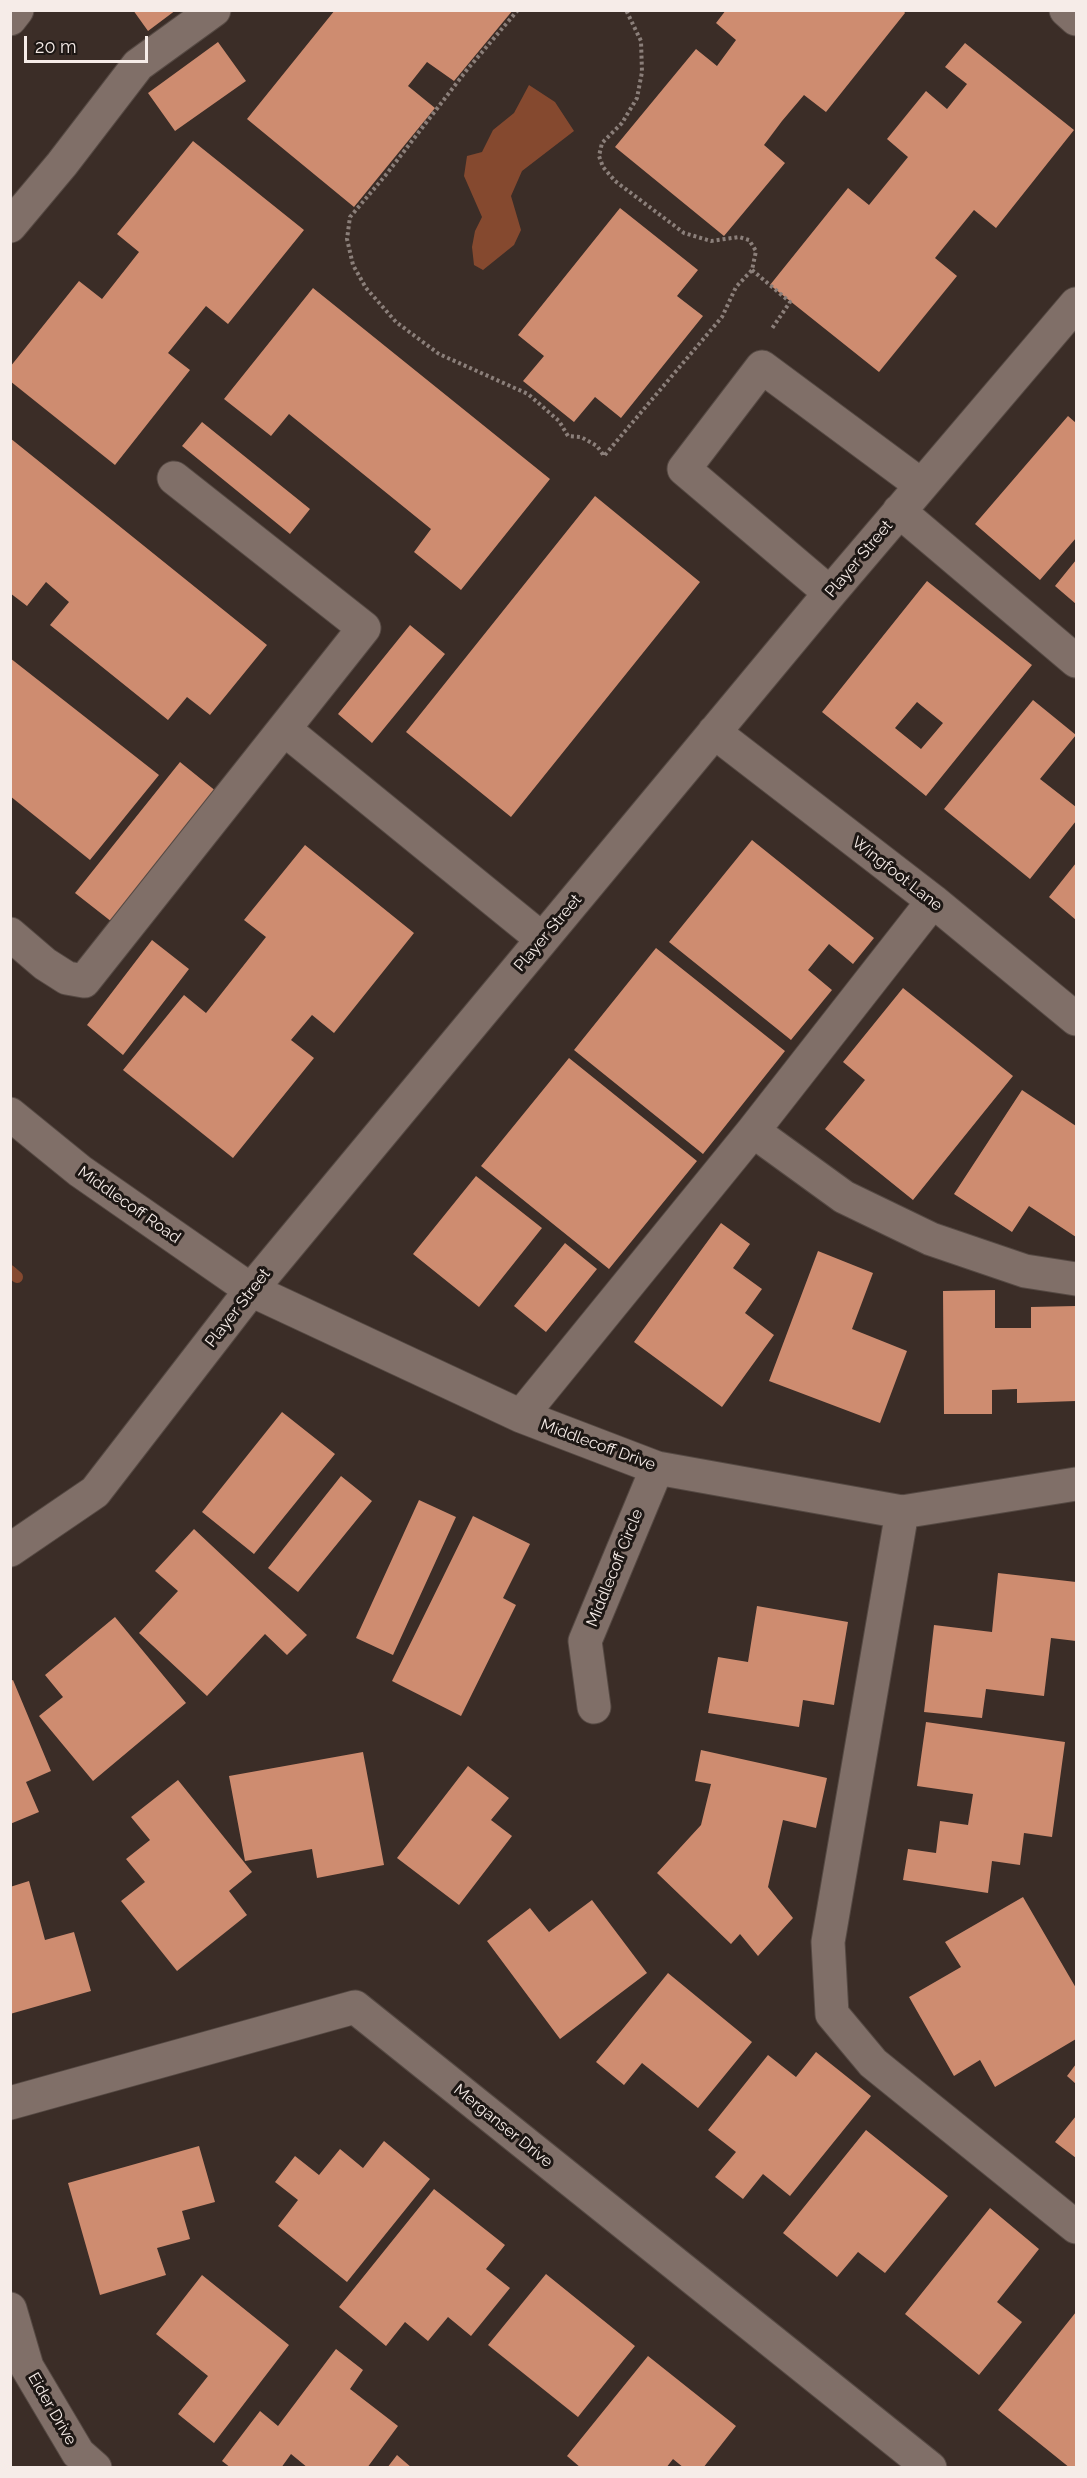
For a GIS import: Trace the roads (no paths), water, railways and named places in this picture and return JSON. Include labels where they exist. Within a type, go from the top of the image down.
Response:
[{"type":"street","points":[[10,19],[17,10]]},
{"type":"street","points":[[10,226],[62,164],[138,65],[214,10]]},
{"type":"street","points":[[1066,10],[1077,19]]},
{"type":"street","name":"Player Street","points":[[10,1550],[95,1492],[251,1290],[830,593],[1076,306]]},
{"type":"street","points":[[830,593],[684,469],[762,367],[921,485]]},
{"type":"street","points":[[10,934],[45,964],[67,978],[84,981],[364,628],[174,478]]},
{"type":"street","points":[[899,512],[1077,661]]},
{"type":"street","points":[[284,729],[542,939]]},
{"type":"street","name":"Wingfoot Lane","points":[[714,732],[933,901],[1077,1019]]},
{"type":"street","points":[[521,1416],[753,1131],[933,901]]},
{"type":"street","name":"Middlecoff Road","points":[[10,1114],[80,1171],[251,1290]]},
{"type":"street","points":[[753,1131],[844,1197],[931,1239],[1024,1271],[1077,1279]]},
{"type":"street","name":"Middlecoff Drive","points":[[251,1290],[521,1416],[657,1468],[903,1512],[1077,1484]]},
{"type":"street","name":"Middlecoff Circle","points":[[594,1707],[585,1641],[657,1468]]},
{"type":"street","points":[[903,1512],[828,1942],[832,2014],[873,2063],[1077,2227]]},
{"type":"street","name":"Merganser Drive","points":[[10,2103],[355,2007],[930,2468]]},
{"type":"street","name":"Eider Drive","points":[[10,2310],[27,2367],[78,2453],[95,2468]]},
{"type":"waterway","points":[[10,1271],[17,1277]]}]
